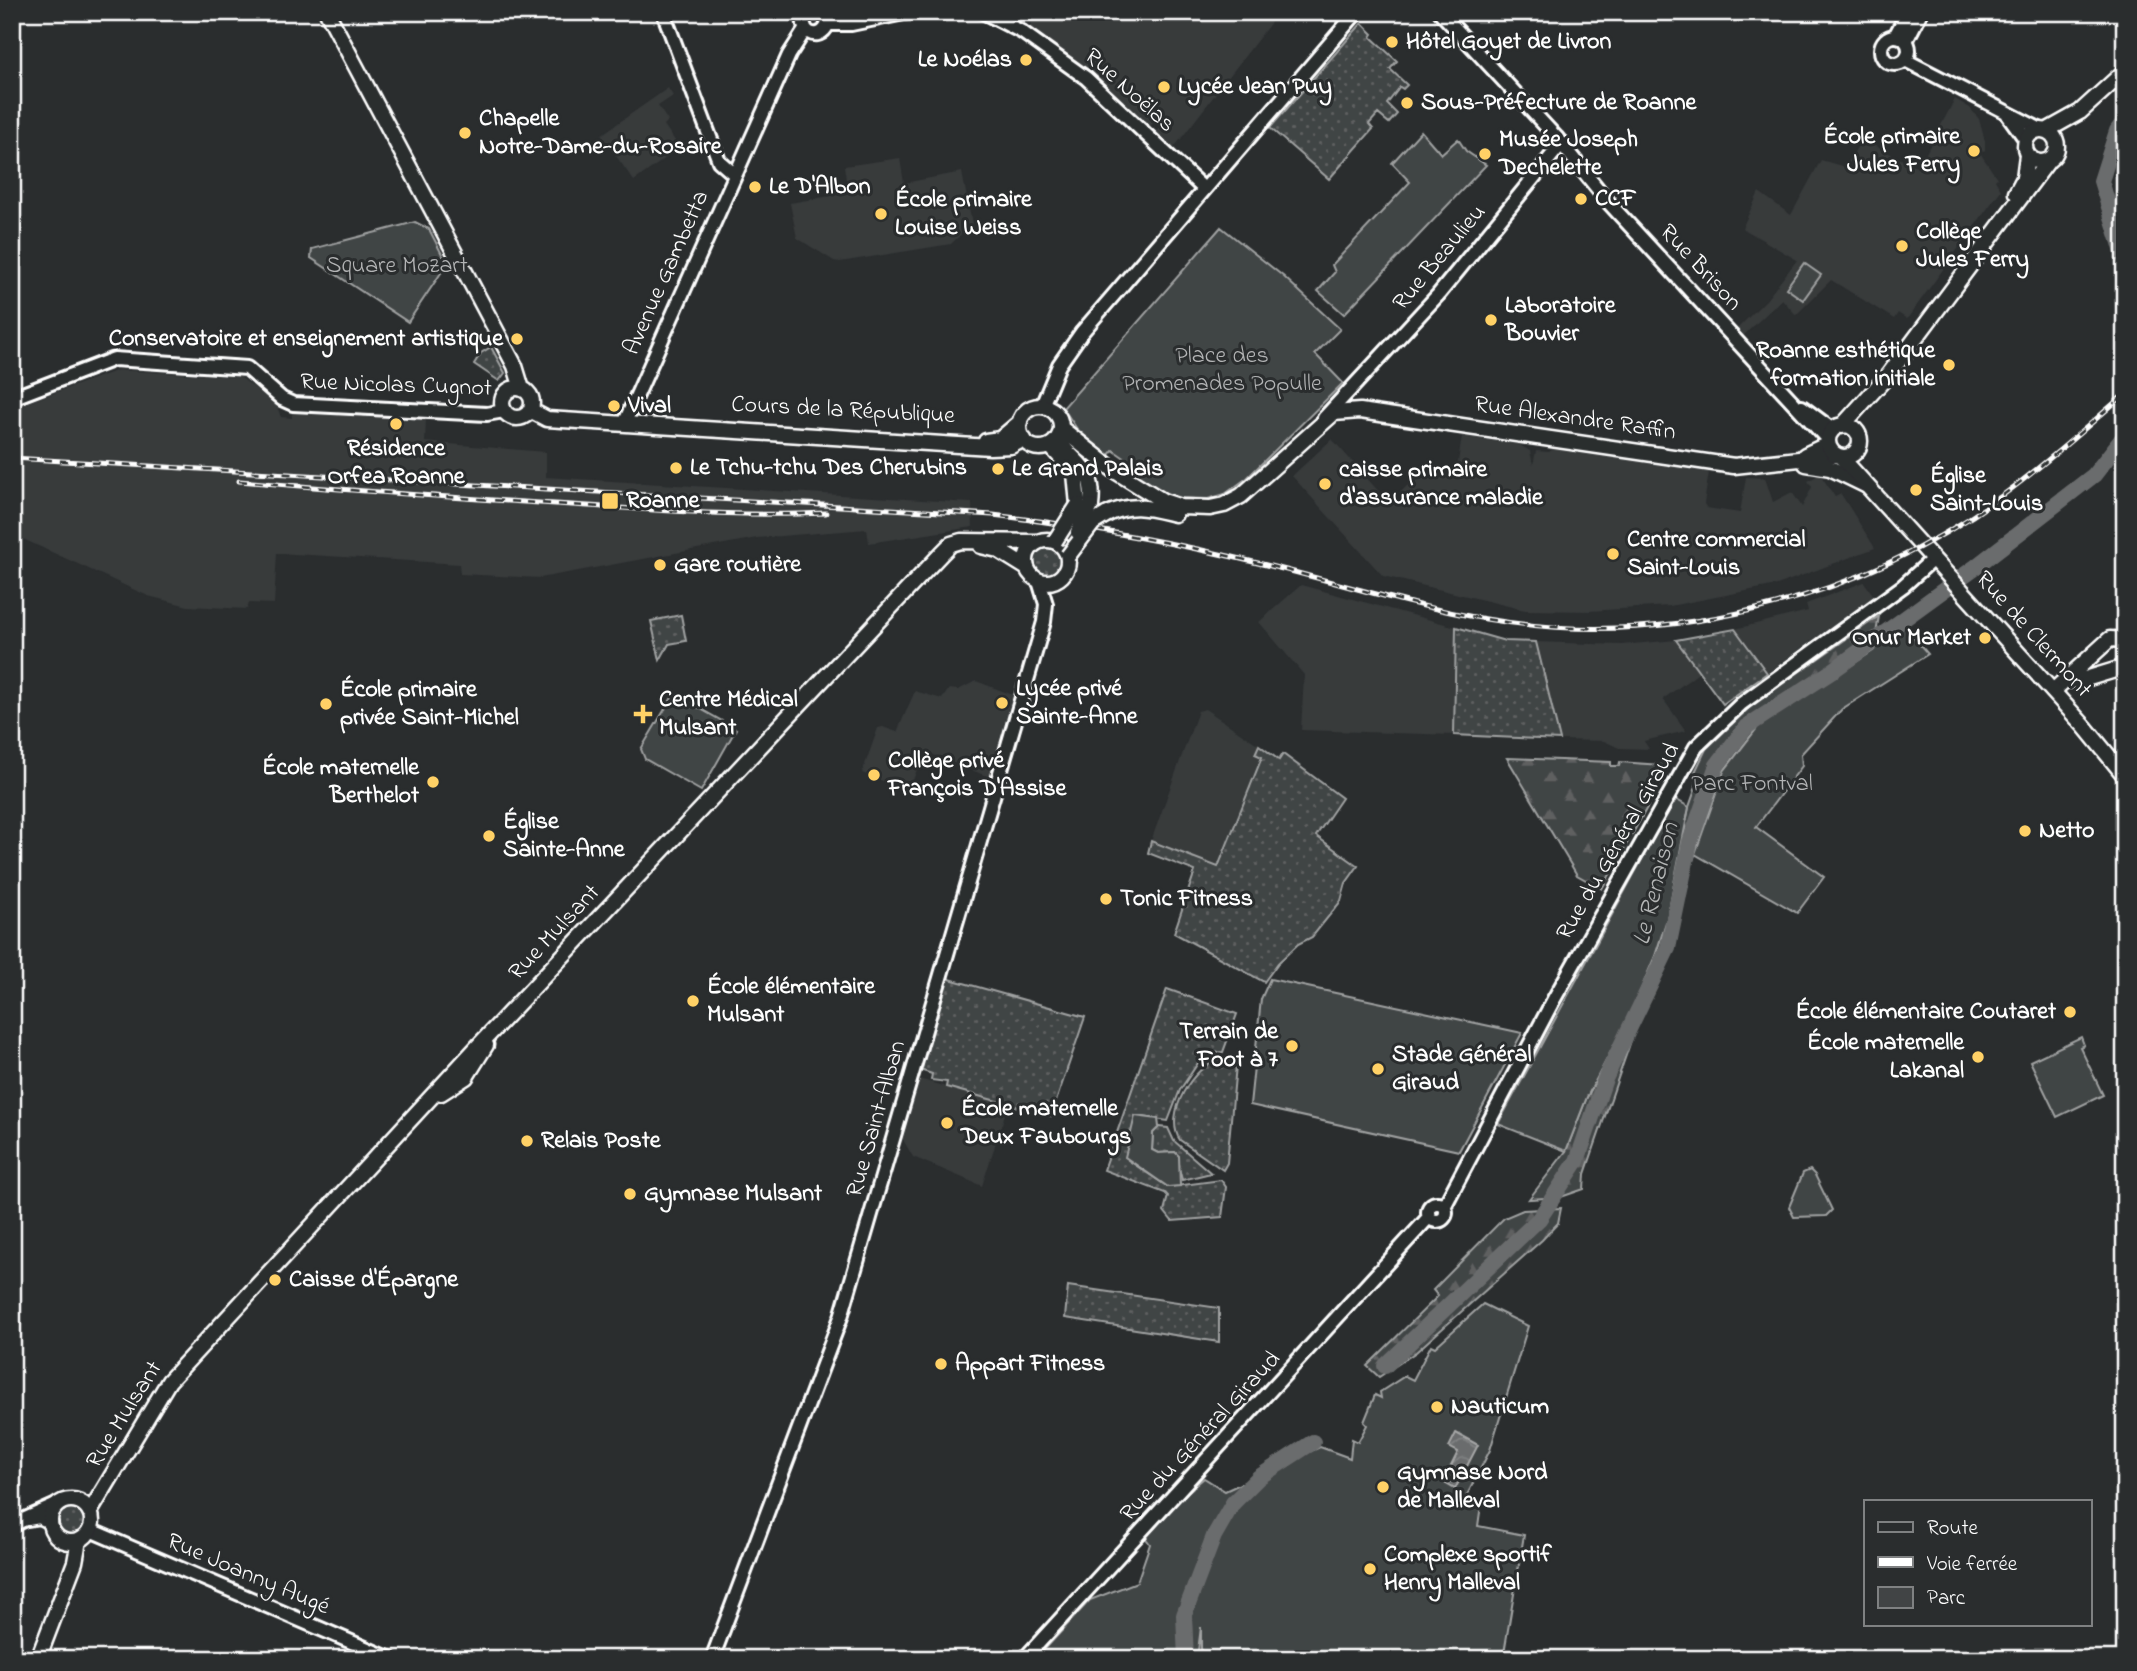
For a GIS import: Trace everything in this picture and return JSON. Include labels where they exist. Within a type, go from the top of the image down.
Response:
[{"type":"main road","points":[[327,12],[515,366],[522,389],[531,397],[530,410],[517,418],[504,411],[502,404],[506,393],[522,389]]},
{"type":"main road","points":[[2057,146],[2080,112],[2125,71]]},
{"type":"main road","points":[[2002,219],[2024,178],[2027,148],[2032,133],[2044,131],[2080,112]]},
{"type":"main road","points":[[1835,442],[1882,383],[2002,219],[2056,153],[2055,138],[2044,131]]},
{"type":"main road","points":[[2027,148],[2039,163],[2048,161]]},
{"type":"main road","points":[[1857,433],[1882,383]]},
{"type":"main road","points":[[942,553],[967,547],[989,547],[1027,568],[1039,581],[1048,583],[1059,579],[1066,570],[1063,549],[1085,505],[1075,473],[1056,437],[1054,411],[1042,406],[1026,412],[1020,422],[1024,439],[1035,447],[1056,437]]},
{"type":"main road","name":"Cours de la République","points":[[530,410],[547,419],[990,447],[1011,446],[1024,439]]},
{"type":"main road","points":[[1063,549],[1093,523],[1128,507],[1141,506],[1196,517],[1215,513],[1255,484],[1334,413],[1360,411]]},
{"type":"main road","name":"Rue Alexandre Raffin","points":[[1360,411],[1734,466],[1783,461],[1835,442],[1856,452]]},
{"type":"main road","name":"Cours de la République","points":[[657,426],[990,441],[1000,439],[1020,422]]},
{"type":"main road","points":[[1835,442],[1851,427],[1857,433],[1859,443],[1856,452]]},
{"type":"main road","points":[[1056,437],[1163,501],[1192,508],[1224,505]]},
{"type":"main road","name":"Rue Brison","points":[[1835,442],[1869,487],[1938,564]]},
{"type":"main road","name":"Rue Brison","points":[[1856,452],[1869,487]]},
{"type":"main road","points":[[1783,461],[1830,468],[1869,487]]},
{"type":"main road","name":"Rue Mulsant","points":[[90,1512],[169,1381],[432,1100],[466,1077],[489,1037],[942,553],[951,544],[961,541],[1037,542]]},
{"type":"main road","points":[[1027,568],[1026,556],[1037,542],[1063,549]]},
{"type":"main road","name":"Rue de Clermont","points":[[1938,564],[2053,691],[2124,776]]},
{"type":"main road","points":[[2053,691],[2117,640]]},
{"type":"main road","points":[[2066,680],[2079,681],[2125,667]]},
{"type":"main road","points":[[38,1659],[85,1535],[90,1512],[78,1501],[61,1503],[52,1513],[51,1523],[59,1538],[69,1542],[85,1535]]},
{"type":"street","points":[[663,12],[719,161],[735,176]]},
{"type":"street","points":[[808,12],[803,19],[806,30],[812,35],[821,34],[826,18],[851,24],[909,12]]},
{"type":"street","points":[[937,12],[943,12]]},
{"type":"street","name":"Rue Noëlas","points":[[983,12],[1022,32],[1086,78],[1204,189]]},
{"type":"street","points":[[1042,406],[1068,350],[1357,12]]},
{"type":"street","name":"Rue Brison","points":[[1440,12],[1562,143],[1578,167],[1790,399],[1835,442]]},
{"type":"street","points":[[1904,47],[1908,12]]},
{"type":"street","points":[[1904,47],[1921,12]]},
{"type":"street","name":"Avenue Gambetta","points":[[625,422],[789,55],[806,30]]},
{"type":"street","points":[[1904,47],[1951,82],[2044,131]]},
{"type":"street","points":[[2003,110],[2027,148]]},
{"type":"street","name":"Rue Beaulieu","points":[[1310,432],[1374,366],[1562,143]]},
{"type":"street","points":[[1549,161],[1578,167]]},
{"type":"street","name":"Rue Nicolas Cugnot","points":[[12,398],[114,359],[247,368],[282,399],[293,404],[487,414],[504,411]]},
{"type":"street","points":[[1346,395],[1349,407],[1360,411]]},
{"type":"street","name":"Rue du Général Giraud","points":[[1024,1659],[1407,1243],[1432,1219],[1444,1217],[1441,1205],[1696,747],[1741,704],[1903,586],[1938,564]]},
{"type":"street","name":"Rue Saint-Alban","points":[[712,1659],[841,1317],[1046,611],[1039,581]]},
{"type":"street","points":[[17,1523],[61,1503]]},
{"type":"street","points":[[17,1523],[38,1517],[51,1523]]},
{"type":"street","name":"Rue Joanny Augé","points":[[85,1535],[391,1659]]},
{"type":"shaded area","name":"Lycée Jean Puy","points":[[1030,12],[1279,12],[1173,149],[1156,133],[1161,126],[1156,121],[1149,127],[1086,68],[1031,29]]},
{"type":"shaded area","points":[[668,88],[673,96],[658,106],[668,121],[664,125],[680,148],[634,181],[601,135]]},
{"type":"shaded area","points":[[1955,99],[1970,108],[1979,119],[1985,141],[1985,150],[1980,153],[1997,178],[1995,180],[2001,190],[1907,319],[1898,313],[1894,319],[1831,280],[1796,315],[1782,299],[1743,336],[1737,329],[1766,300],[1797,260],[1742,228],[1759,192],[1791,215],[1821,160],[1845,167],[1862,139],[1918,168]]},
{"type":"shaded area","name":"École primaire Louise Weiss","points":[[900,158],[904,183],[962,172],[972,224],[951,244],[840,262],[797,238],[790,203],[848,193],[844,166]]},
{"type":"shaded area","points":[[118,370],[240,377],[276,404],[281,417],[292,418],[292,413],[426,420],[425,442],[546,452],[546,477],[972,503],[973,527],[869,543],[867,529],[757,538],[540,578],[460,574],[459,564],[277,553],[274,604],[249,603],[247,609],[188,606],[148,596],[12,534],[12,408]]},
{"type":"shaded area","points":[[1462,436],[1518,444],[1530,451],[1533,465],[1536,451],[1549,452],[1553,449],[1709,472],[1704,504],[1707,508],[1740,513],[1746,477],[1765,478],[1773,502],[1792,492],[1802,507],[1812,487],[1808,481],[1820,474],[1835,497],[1841,494],[1875,548],[1777,585],[1670,606],[1589,611],[1525,610],[1383,576],[1292,476],[1332,439],[1389,503],[1430,464],[1457,468]]},
{"type":"shaded area","points":[[1864,582],[1874,596],[1767,673],[1735,629],[1808,611],[1806,604]]},
{"type":"shaded area","points":[[1301,585],[1456,627],[1454,735],[1301,730],[1304,675],[1259,622]]},
{"type":"shaded area","points":[[1676,640],[1700,672],[1663,699],[1686,731],[1644,741],[1649,749],[1619,748],[1604,741],[1560,740],[1536,642],[1621,645]]},
{"type":"shaded area","points":[[976,681],[1013,695],[989,777],[924,751],[909,791],[862,773],[878,728],[897,732],[915,691],[942,699],[949,689],[958,690]]},
{"type":"shaded area","points":[[1205,709],[1259,745],[1256,754],[1262,757],[1218,868],[1151,841],[1198,711]]},
{"type":"shaded area","points":[[919,1079],[1008,1105],[982,1186],[913,1157],[902,1138]]},
{"type":"green space","points":[[1362,23],[1373,34],[1371,37],[1397,61],[1390,69],[1407,85],[1403,89],[1400,87],[1387,104],[1397,114],[1389,123],[1378,114],[1369,124],[1373,129],[1329,179],[1270,128]]},
{"type":"green space","points":[[1421,131],[1441,154],[1458,139],[1466,151],[1486,165],[1344,314],[1318,291],[1335,272],[1332,265],[1410,182],[1392,163]]},
{"type":"green space","name":"Square Mozart","points":[[415,222],[429,229],[447,264],[408,322],[311,258],[312,249]]},
{"type":"green space","name":"Place des Promenades Populle","points":[[1221,227],[1284,277],[1340,329],[1315,354],[1343,383],[1247,478],[1225,494],[1208,499],[1176,498],[1166,495],[1132,473],[1136,466],[1113,450],[1108,456],[1077,429],[1063,408]]},
{"type":"green space","points":[[1804,263],[1821,275],[1803,300],[1786,288]]},
{"type":"green space","points":[[491,347],[505,373],[499,381],[474,364],[481,353]]},
{"type":"green space","points":[[1048,547],[1058,551],[1062,561],[1058,571],[1048,575],[1038,571],[1034,561],[1038,551]]},
{"type":"green space","points":[[681,615],[686,641],[669,644],[660,660],[651,621]]},
{"type":"green space","points":[[1879,616],[1873,651],[1758,727],[1724,771],[1585,1174],[1584,1189],[1561,1197],[1529,1199],[1566,1151],[1587,1097],[1630,1015],[1655,956],[1667,919],[1689,807],[1696,787],[1695,772],[1706,749],[1752,705]]},
{"type":"green space","name":"Parc Fontval","points":[[1903,625],[1928,654],[1842,709],[1801,754],[1802,766],[1756,827],[1824,877],[1797,913],[1695,854],[1724,771],[1758,727],[1873,651]]},
{"type":"green space","points":[[1456,627],[1505,641],[1536,642],[1560,740],[1454,735]]},
{"type":"green space","points":[[1735,629],[1767,673],[1723,704],[1676,640]]},
{"type":"green space","points":[[674,694],[736,729],[701,791],[645,759],[641,749]]},
{"type":"green space","points":[[1259,745],[1279,760],[1283,754],[1342,798],[1316,836],[1358,866],[1346,883],[1341,901],[1312,937],[1298,944],[1278,963],[1264,982],[1174,933],[1195,871],[1148,853],[1151,841],[1218,867],[1262,757],[1255,754]]},
{"type":"green space","points":[[1507,758],[1611,762],[1611,766],[1619,766],[1620,762],[1661,765],[1665,775],[1602,889],[1577,875]]},
{"type":"green space","points":[[1675,799],[1689,807],[1667,919],[1655,956],[1630,1015],[1587,1097],[1566,1151],[1498,1124]]},
{"type":"green space","points":[[946,978],[1085,1017],[1051,1116],[946,1087],[947,1082],[931,1080],[932,1074],[917,1069]]},
{"type":"green space","name":"Stade Général Giraud","points":[[1270,979],[1522,1033],[1459,1151],[1250,1105],[1261,999]]},
{"type":"green space","points":[[1167,989],[1237,1014],[1223,1052],[1204,1054],[1180,1090],[1168,1121],[1135,1116],[1128,1160],[1168,1187],[1221,1180],[1226,1187],[1222,1217],[1172,1221],[1164,1211],[1168,1196],[1165,1193],[1104,1170]]},
{"type":"green space","points":[[2081,1037],[2084,1045],[2080,1047],[2103,1095],[2057,1117],[2030,1061]]},
{"type":"green space","points":[[1231,1059],[1236,1065],[1227,1163],[1223,1170],[1180,1140],[1175,1118],[1178,1105],[1191,1081],[1210,1063]]},
{"type":"green space","points":[[1135,1116],[1158,1119],[1159,1127],[1153,1133],[1152,1150],[1158,1153],[1175,1152],[1179,1156],[1180,1186],[1168,1187],[1125,1157]]},
{"type":"green space","points":[[1159,1127],[1168,1128],[1174,1141],[1211,1173],[1182,1180],[1175,1152],[1158,1153],[1152,1150],[1153,1133]]},
{"type":"green space","points":[[1810,1170],[1832,1210],[1826,1216],[1794,1217],[1789,1207],[1803,1173]]},
{"type":"green space","points":[[1561,1208],[1558,1223],[1542,1240],[1416,1352],[1379,1377],[1367,1366],[1438,1296],[1433,1290],[1504,1218],[1523,1210]]},
{"type":"green space","points":[[1068,1286],[1219,1308],[1219,1342],[1065,1318]]},
{"type":"green space","points":[[1483,1304],[1528,1326],[1490,1450],[1466,1497],[1481,1505],[1478,1526],[1524,1535],[1503,1659],[1201,1659],[1201,1627],[1197,1659],[1036,1659],[1090,1600],[1137,1582],[1150,1544],[1141,1532],[1204,1478],[1225,1491],[1320,1447],[1350,1458],[1352,1439],[1358,1442],[1367,1425],[1364,1422],[1375,1395],[1381,1398],[1380,1392],[1405,1376],[1413,1380],[1431,1345],[1435,1347]]},
{"type":"green space","points":[[72,1506],[82,1510],[86,1520],[82,1530],[72,1534],[62,1530],[58,1520],[62,1510]]},
{"type":"water","points":[[1456,1433],[1478,1445],[1455,1489],[1443,1482],[1458,1452],[1449,1447]]},
{"type":"waterway","name":"Le Renaison","points":[[2125,120],[2117,131],[2101,181],[2125,259]]},
{"type":"waterway","name":"Le Renaison","points":[[1385,1366],[1539,1219],[1577,1161],[1605,1079],[1668,948],[1690,842],[1717,765],[1746,727],[1831,672],[1974,568],[2094,475],[2125,435]]},
{"type":"waterway","name":"Le Renaison","points":[[1186,1659],[1184,1615],[1214,1536],[1233,1503],[1259,1477],[1313,1442]]},
{"type":"railway","points":[[12,458],[993,515],[1162,542],[1486,619],[1554,627],[1622,628],[1690,622],[1757,609],[1823,589],[1886,564],[1946,532],[2003,495],[2125,394]]},
{"type":"railway","points":[[239,481],[677,511],[826,513]]},
{"type":"place","name":"Hôtel Goyet de Livron","points":[[1392,42]]},
{"type":"place","name":"Le Noélas","points":[[1026,60]]},
{"type":"place","name":"Lycée Jean Puy","points":[[1164,87]]},
{"type":"place","name":"Sous-Préfecture de Roanne","points":[[1407,103]]},
{"type":"place","name":"Chapelle Notre-Dame-du-Rosaire","points":[[465,133]]},
{"type":"place","name":"École primaire Jules Ferry","points":[[1974,151]]},
{"type":"place","name":"Musée Joseph Dechelette","points":[[1485,154]]},
{"type":"place","name":"Le D'Albon","points":[[755,187]]},
{"type":"place","name":"CCF","points":[[1581,199]]},
{"type":"place","name":"École primaire Louise Weiss","points":[[881,214]]},
{"type":"place","name":"Collège Jules Ferry","points":[[1902,246]]},
{"type":"place","name":"Laboratoire Bouvier","points":[[1491,320]]},
{"type":"place","name":"Conservatoire et enseignement artistique","points":[[517,339]]},
{"type":"place","name":"Roanne esthétique formation initiale","points":[[1949,365]]},
{"type":"place","name":"Vival","points":[[614,406]]},
{"type":"place","name":"Résidence Orfea Roanne","points":[[396,424]]},
{"type":"place","name":"Le Tchu-tchu Des Cherubins","points":[[676,468]]},
{"type":"place","name":"Le Grand Palais","points":[[998,469]]},
{"type":"place","name":"caisse primaire d'assurance maladie","points":[[1325,484]]},
{"type":"place","name":"Église Saint-Louis","points":[[1916,490]]},
{"type":"place","name":"Roanne","points":[[610,501]]},
{"type":"place","name":"Centre commercial Saint-Louis","points":[[1613,554]]},
{"type":"place","name":"Gare routière","points":[[660,565]]},
{"type":"place","name":"Onur Market","points":[[1985,638]]},
{"type":"place","name":"Lycée privé Sainte-Anne","points":[[1002,703]]},
{"type":"place","name":"École primaire privée Saint-Michel","points":[[326,704]]},
{"type":"place","name":"Centre Médical Mulsant","points":[[643,714]]},
{"type":"place","name":"Collège privé François D'Assise","points":[[874,775]]},
{"type":"place","name":"École maternelle Berthelot","points":[[433,782]]},
{"type":"place","name":"Netto","points":[[2025,831]]},
{"type":"place","name":"Église Sainte-Anne","points":[[489,836]]},
{"type":"place","name":"Tonic Fitness","points":[[1106,899]]},
{"type":"place","name":"École élémentaire Mulsant","points":[[693,1001]]},
{"type":"place","name":"École élémentaire Coutaret","points":[[2070,1012]]},
{"type":"place","name":"Terrain de Foot à 7","points":[[1292,1046]]},
{"type":"place","name":"École maternelle Lakanal","points":[[1978,1057]]},
{"type":"place","name":"Stade Général Giraud","points":[[1378,1069]]},
{"type":"place","name":"École maternelle Deux Faubourgs","points":[[947,1123]]},
{"type":"place","name":"Relais Poste","points":[[527,1141]]},
{"type":"place","name":"Gymnase Mulsant","points":[[630,1194]]},
{"type":"place","name":"Caisse d'Épargne","points":[[275,1280]]},
{"type":"place","name":"Appart Fitness","points":[[941,1364]]},
{"type":"place","name":"Nauticum","points":[[1437,1407]]},
{"type":"place","name":"Gymnase Nord de Malleval","points":[[1383,1487]]},
{"type":"place","name":"Complexe sportif Henry Malleval","points":[[1370,1569]]}]
